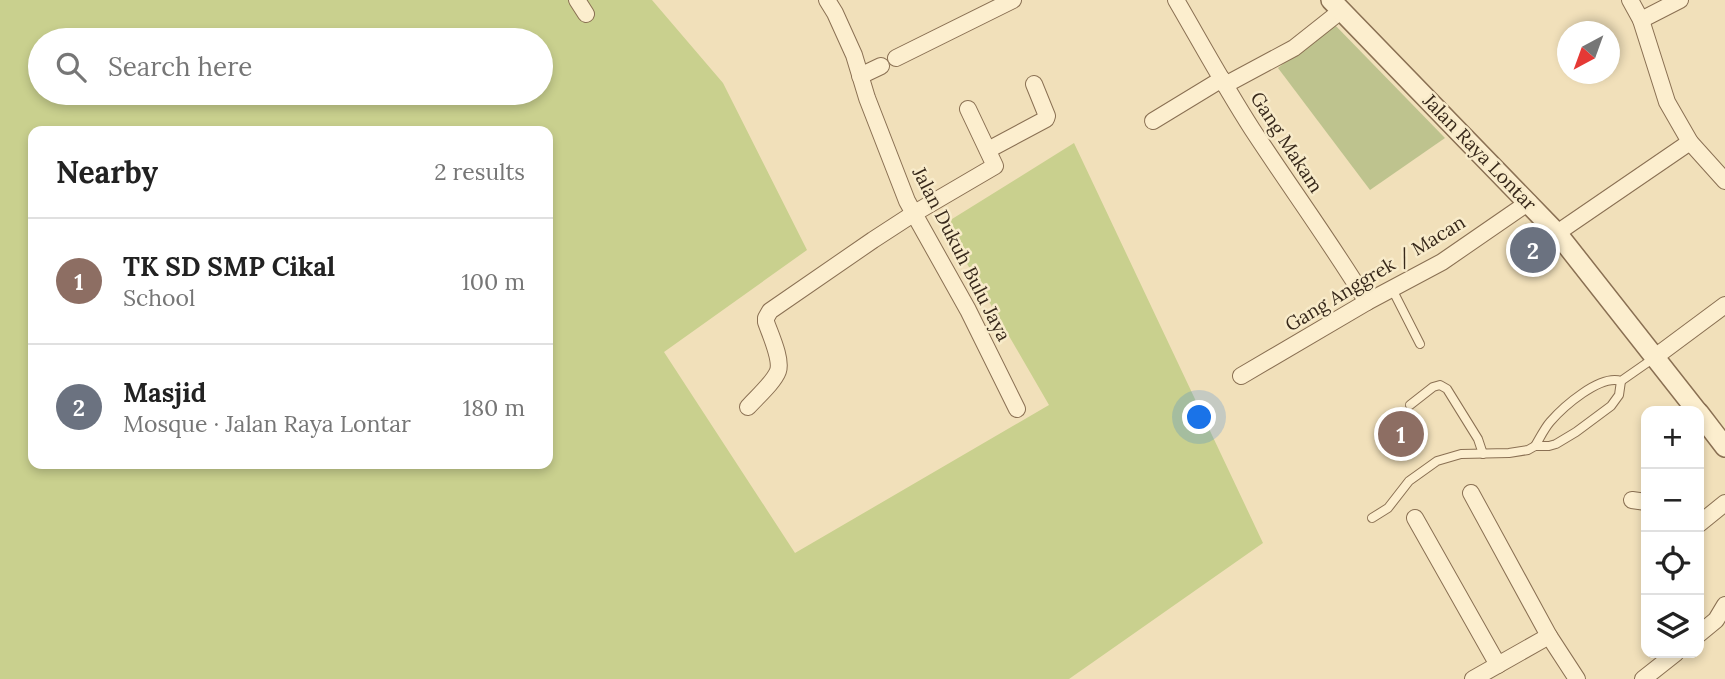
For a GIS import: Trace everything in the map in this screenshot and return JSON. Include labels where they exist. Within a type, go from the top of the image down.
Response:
[{"type":"street","name":"Jalan Dukuh Bulu Jaya","points":[[827,0],[846,34],[906,201],[968,310],[1017,409]]},
{"type":"street","points":[[896,58],[1013,0]]},
{"type":"street","points":[[1153,121],[1223,82],[1177,0]]},
{"type":"street","points":[[1630,0],[1641,20],[1667,102],[1690,142],[1725,181]]},
{"type":"street","points":[[1641,20],[1680,0]]},
{"type":"street","name":"Gang Makam","points":[[1337,5],[1294,48],[1223,82],[1367,302]]},
{"type":"street","name":"Jalan Raya Lontar","points":[[1337,5],[1558,233],[1693,406]]},
{"type":"street","points":[[860,76],[881,66]]},
{"type":"street","points":[[988,150],[1046,119],[1034,85]]},
{"type":"street","points":[[748,407],[779,370],[779,360],[766,322],[770,311],[873,240],[994,167],[995,164],[968,109]]},
{"type":"street","points":[[1558,233],[1690,142]]},
{"type":"street","name":"Gang Anggrek / Macan","points":[[1241,376],[1367,302],[1442,262],[1529,202]]},
{"type":"street","points":[[1655,357],[1725,305]]},
{"type":"street","name":"Jalan Raya Lontar","points":[[1704,420],[1725,447]]},
{"type":"street","points":[[1471,493],[1549,636],[1577,679]]},
{"type":"street","points":[[1704,520],[1725,503]]},
{"type":"street","points":[[1415,518],[1498,665]]},
{"type":"street","points":[[1704,630],[1716,620],[1725,605]]},
{"type":"street","points":[[1473,679],[1549,636]]},
{"type":"street","points":[[1643,679],[1670,658]]},
{"type":"lane","points":[[1392,289],[1420,344]]},
{"type":"lane","points":[[1535,446],[1556,444],[1576,432],[1611,406],[1619,395],[1621,382],[1655,357]]},
{"type":"lane","points":[[1372,519],[1388,508],[1409,481],[1437,461],[1461,454],[1528,450],[1535,446],[1550,422],[1573,400],[1609,380],[1621,382]]},
{"type":"lane","points":[[1410,405],[1433,387],[1440,385],[1447,389],[1478,439],[1483,454]]},
{"type":"green space","points":[[0,0],[652,0],[723,83],[807,250],[664,352],[795,553],[1049,405],[944,224],[1074,143],[1263,543],[1069,679],[0,679]]},
{"type":"green space","points":[[1333,23],[1445,138],[1370,190],[1278,68]]},
{"type":"place","name":"Masjid","points":[[1533,250]]},
{"type":"place","name":"TK SD SMP Cikal","points":[[1401,434]]}]
